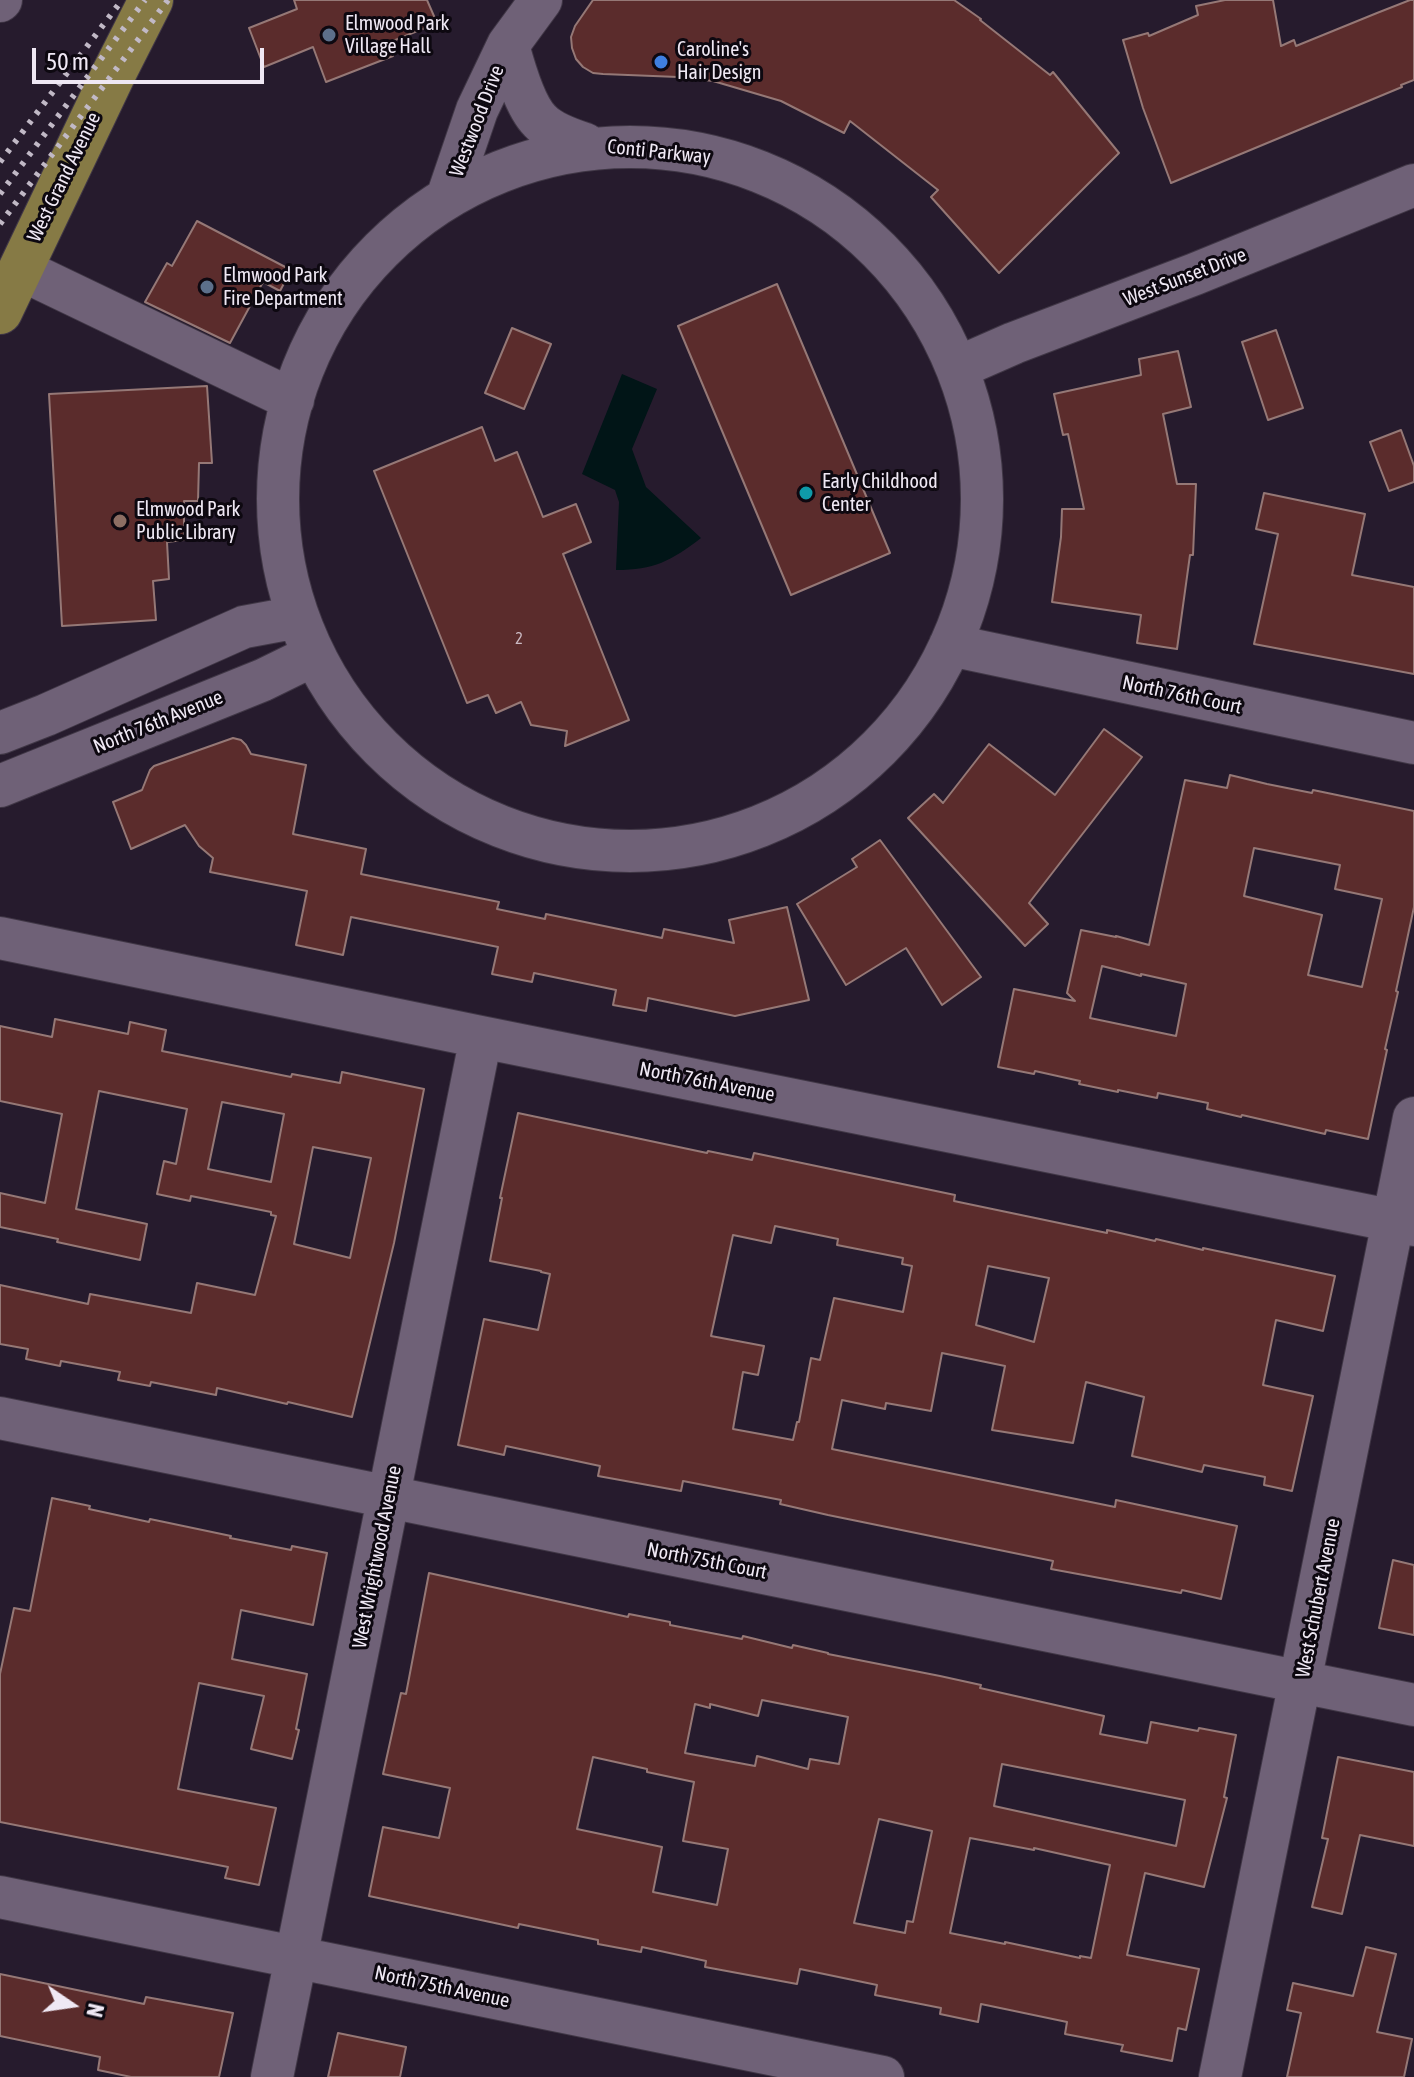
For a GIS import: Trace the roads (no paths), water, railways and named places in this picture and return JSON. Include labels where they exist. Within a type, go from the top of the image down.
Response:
[{"type":"main road","name":"West Grand Avenue","points":[[0,312],[151,0]]},
{"type":"street","name":"Westwood Drive","points":[[447,198],[477,110],[508,45],[541,0]]},
{"type":"street","name":"Westwood Drive","points":[[508,45],[522,92],[539,121],[564,137],[585,144]]},
{"type":"street","name":"Conti Parkway","points":[[585,144],[683,150],[713,157],[772,177],[827,206],[864,236],[897,269],[933,319],[957,368],[977,443],[982,498],[975,567],[950,645],[926,690],[896,730],[860,766],[819,797],[775,821],[691,847],[634,852],[579,849],[524,836],[449,802],[404,770],[364,730],[338,696],[314,655],[298,617],[280,530],[281,460],[293,400],[318,337],[354,281],[400,233],[447,198],[492,175],[585,144]]},
{"type":"street","name":"West Sunset Drive","points":[[957,368],[1414,185]]},
{"type":"street","points":[[20,269],[293,400]]},
{"type":"street","points":[[0,733],[244,627],[298,617]]},
{"type":"street","name":"North 76th Court","points":[[950,645],[1414,743]]},
{"type":"street","name":"North 76th Avenue","points":[[0,786],[263,680],[314,655]]},
{"type":"street","name":"North 76th Avenue","points":[[0,938],[1403,1223]]},
{"type":"street","name":"West Wrightwood Avenue","points":[[272,2077],[481,1037]]},
{"type":"street","name":"West Schubert Avenue","points":[[1220,2077],[1301,1682],[1403,1223],[1414,1118]]},
{"type":"street","name":"North 75th Court","points":[[0,1418],[1414,1705]]},
{"type":"street","name":"North 75th Avenue","points":[[0,1897],[883,2077]]},
{"type":"railway","points":[[0,162],[122,0]]},
{"type":"railway","points":[[0,194],[145,0]]},
{"type":"railway","points":[[0,224],[168,0]]},
{"type":"place","name":"Elmwood Park Village Hall","points":[[329,35]]},
{"type":"place","name":"Caroline's Hair Design","points":[[661,62]]},
{"type":"place","name":"Elmwood Park Fire Department","points":[[207,287]]},
{"type":"place","name":"Early Childhood Center","points":[[806,493]]},
{"type":"place","name":"Elmwood Park Public Library","points":[[120,521]]}]
